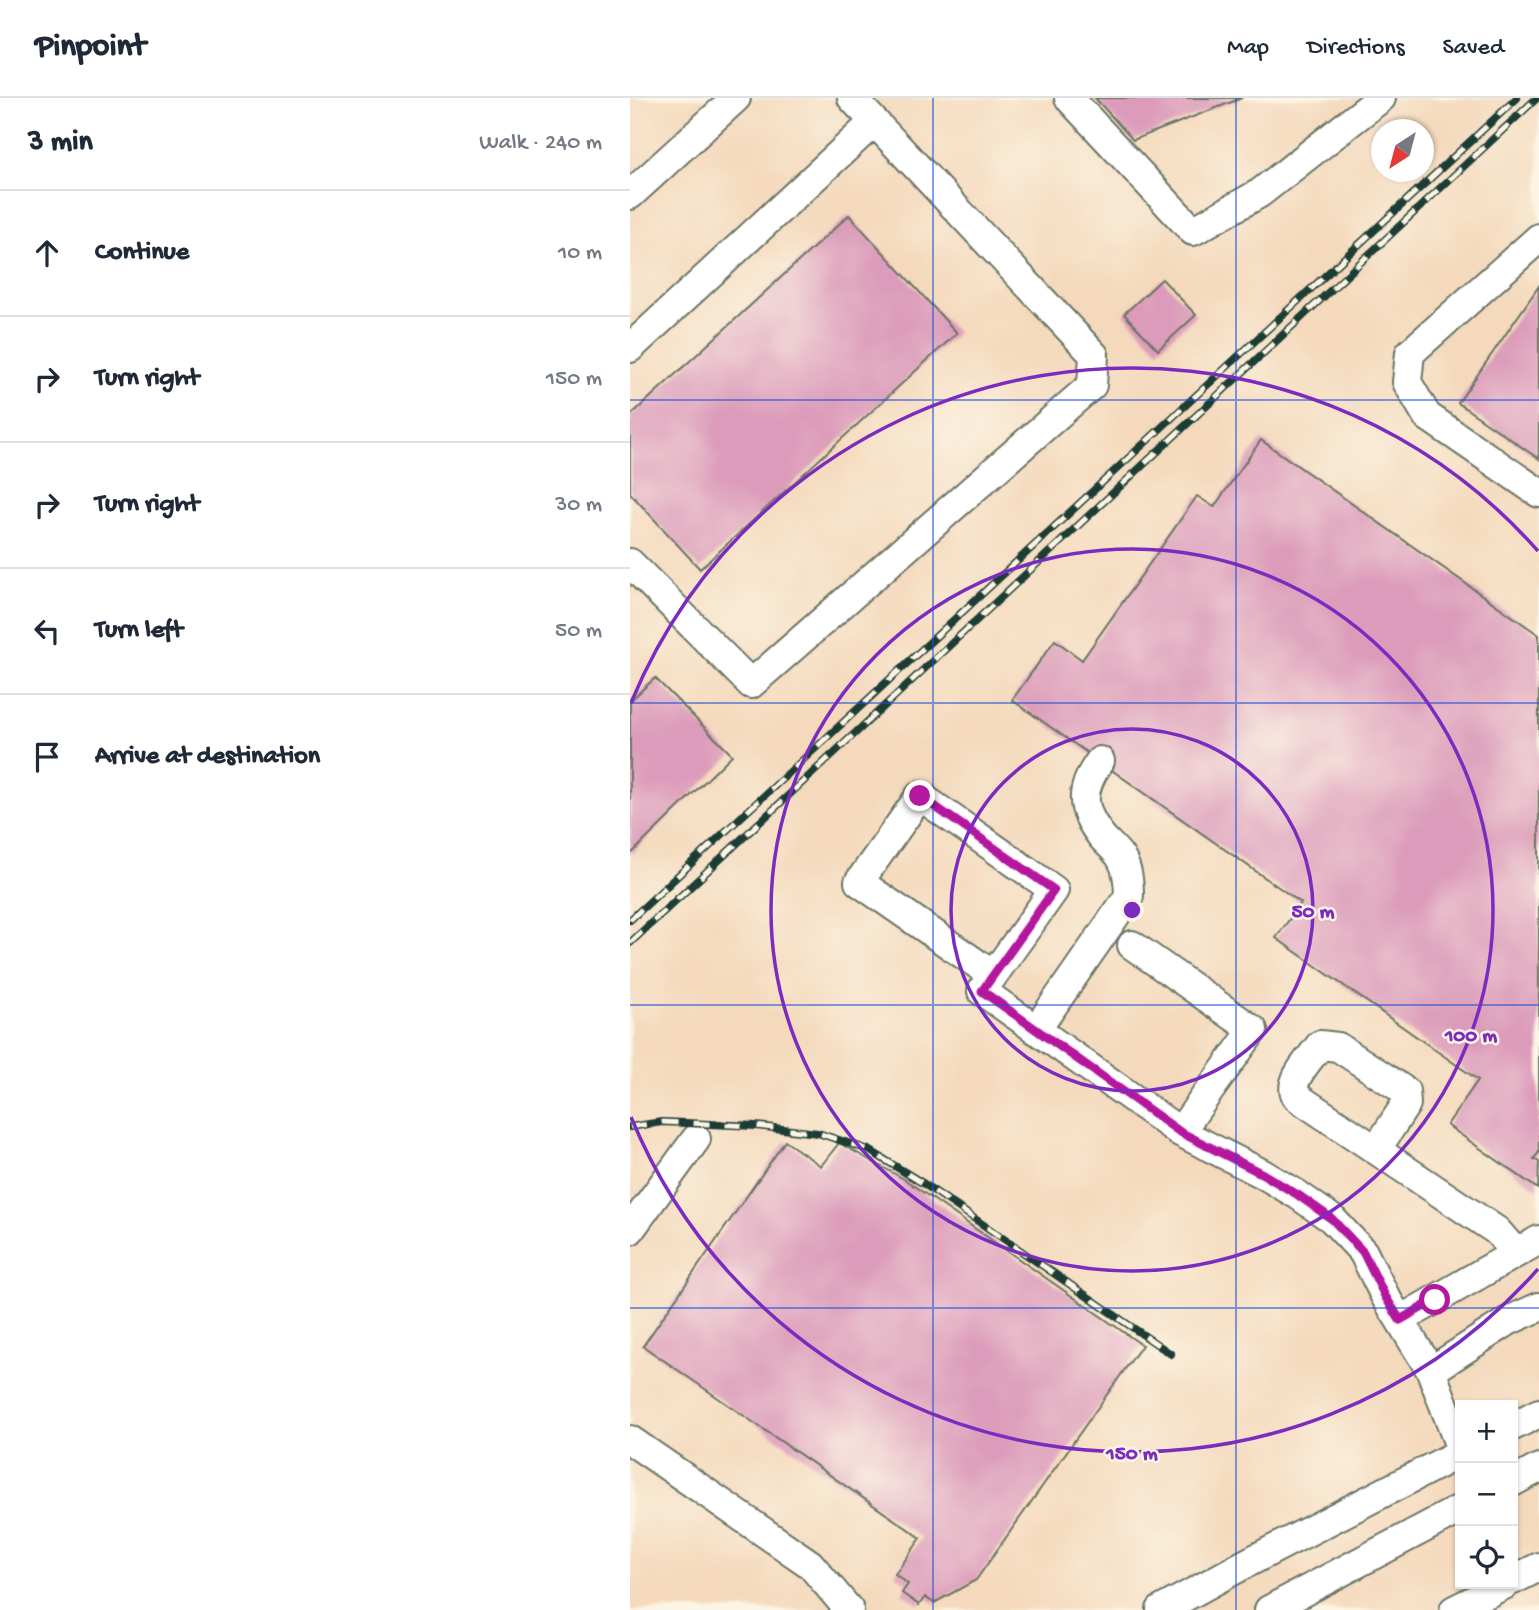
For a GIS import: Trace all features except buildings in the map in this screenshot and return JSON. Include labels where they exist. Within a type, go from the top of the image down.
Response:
[{"type":"street","points":[[630,195],[736,98]]},
{"type":"street","points":[[630,563],[751,684],[1092,385],[1094,355],[852,98]]},
{"type":"street","points":[[1069,98],[1192,231],[1260,193],[1381,98]]},
{"type":"street","points":[[630,348],[874,121]]},
{"type":"street","points":[[1539,238],[1409,353],[1407,382],[1427,416],[1539,493]]},
{"type":"street","points":[[1036,1030],[1129,896],[1129,878],[1121,858],[1088,815],[1084,799],[1088,778],[1100,761]]},
{"type":"street","points":[[993,975],[859,882],[920,796],[1054,890],[982,991],[1180,1132],[1263,1174],[1332,1219],[1363,1252],[1385,1296],[1431,1371],[1455,1434]]},
{"type":"street","points":[[1132,945],[1253,1030],[1180,1132]]},
{"type":"street","points":[[630,1230],[696,1139]]},
{"type":"street","points":[[1376,1150],[1497,1231],[1527,1247]]},
{"type":"street","points":[[1400,1320],[1527,1247]]},
{"type":"street","points":[[1431,1371],[1508,1321],[1539,1307]]},
{"type":"street","points":[[1518,1424],[1539,1413]]},
{"type":"street","points":[[630,1440],[810,1564],[849,1610]]},
{"type":"street","points":[[1161,1610],[1455,1456]]},
{"type":"street","points":[[1518,1479],[1539,1468]]},
{"type":"street","points":[[1269,1610],[1455,1512]]},
{"type":"street","points":[[1454,1610],[1490,1589]]},
{"type":"railway","points":[[630,920],[1517,98]]},
{"type":"railway","points":[[630,943],[1537,98]]},
{"type":"railway","points":[[630,1127],[662,1122],[756,1126],[818,1133],[869,1150],[924,1184],[1171,1354]]},
{"type":"route","points":[[920,796],[1054,890],[982,991],[1180,1132],[1263,1174],[1332,1219],[1363,1252],[1400,1320],[1435,1300]]}]
